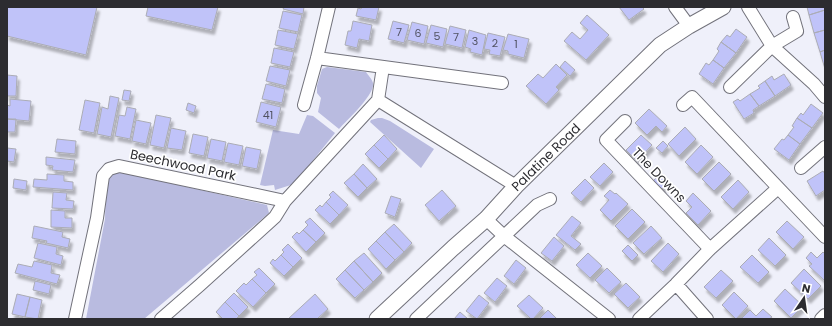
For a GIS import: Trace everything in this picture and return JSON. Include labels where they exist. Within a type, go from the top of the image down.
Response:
[{"type":"street","points":[[304,105],[330,7]]},
{"type":"street","points":[[675,7],[688,26]]},
{"type":"street","name":"Palatine Road","points":[[377,319],[486,219],[516,186],[660,45],[688,26],[723,7]]},
{"type":"street","points":[[748,7],[772,46],[819,83],[825,97]]},
{"type":"street","points":[[730,87],[772,46],[798,31],[793,17]]},
{"type":"street","points":[[317,58],[502,83]]},
{"type":"street","points":[[161,319],[275,217],[285,201],[378,100],[383,67]]},
{"type":"street","points":[[683,105],[692,97],[825,237]]},
{"type":"street","points":[[378,100],[516,186]]},
{"type":"street","name":"The Downs","points":[[625,121],[606,140],[710,249]]},
{"type":"street","points":[[801,168],[825,147]]},
{"type":"street","name":"Beechwood Park","points":[[75,319],[97,218],[103,176],[109,169],[119,166],[285,201]]},
{"type":"street","points":[[639,319],[710,249],[778,188]]},
{"type":"street","points":[[416,319],[504,236],[516,227],[537,205],[550,199]]},
{"type":"street","points":[[486,219],[504,236],[609,319]]},
{"type":"street","points":[[676,284],[707,319]]},
{"type":"street","points":[[821,319],[825,315]]},
{"type":"shaded area","points":[[327,67],[366,72],[373,83],[370,94],[354,114],[339,129],[318,112],[321,98],[317,93],[317,86],[322,69]]},
{"type":"shaded area","points":[[307,115],[313,116],[335,133],[294,184],[275,190],[274,185],[260,185],[273,130],[299,134]]},
{"type":"shaded area","points":[[378,118],[390,121],[434,149],[421,168],[370,122],[371,120]]},
{"type":"shaded area","points":[[114,173],[125,173],[267,205],[269,213],[144,319],[86,319],[105,219],[106,183]]},
{"type":"building","points":[[7,7],[97,7],[86,55],[7,36]]},
{"type":"building","points":[[148,7],[218,7],[212,30],[146,16]]},
{"type":"building","points":[[284,7],[304,7],[303,14],[283,9]]},
{"type":"building","points":[[362,7],[379,7],[376,20],[356,16],[358,8],[361,9]]},
{"type":"building","points":[[619,7],[642,7],[644,9],[629,20]]},
{"type":"building","points":[[807,7],[825,7],[825,10],[809,15]]},
{"type":"building","points":[[825,10],[825,30],[814,33],[809,15]]},
{"type":"building","points":[[283,11],[302,15],[298,32],[279,28]]},
{"type":"building","points":[[587,15],[609,35],[586,60],[564,41],[572,32],[580,39],[588,30],[580,23]]},
{"type":"building","points":[[353,21],[372,25],[369,41],[359,39],[357,48],[345,45],[348,31],[351,31]]},
{"type":"building","points":[[393,21],[409,25],[404,43],[388,39]]},
{"type":"building","points":[[412,22],[428,26],[424,44],[407,40]]},
{"type":"building","points":[[431,25],[447,29],[443,47],[426,43]]},
{"type":"building","points":[[450,26],[466,30],[462,48],[445,44]]},
{"type":"building","points":[[736,29],[747,37],[736,53],[721,42],[727,35],[730,37]]},
{"type":"building","points":[[278,30],[298,34],[294,49],[275,45]]},
{"type":"building","points":[[469,30],[486,35],[482,55],[470,52],[471,49],[465,47]]},
{"type":"building","points":[[825,30],[825,50],[820,52],[814,33]]},
{"type":"building","points":[[488,33],[505,37],[500,56],[489,54],[490,50],[484,49]]},
{"type":"building","points":[[508,34],[529,39],[524,58],[508,54],[508,51],[503,50]]},
{"type":"building","points":[[721,42],[736,53],[724,68],[713,60],[719,51],[717,49]]},
{"type":"building","points":[[274,48],[294,52],[290,67],[271,63]]},
{"type":"building","points":[[825,50],[825,69],[820,52]]},
{"type":"building","points":[[713,60],[724,68],[713,84],[699,74],[706,63],[709,65]]},
{"type":"building","points":[[565,61],[575,70],[570,76],[560,67]]},
{"type":"building","points":[[556,64],[567,75],[556,87],[559,90],[546,104],[526,86],[538,74],[543,78]]},
{"type":"building","points":[[270,66],[290,70],[286,86],[266,81]]},
{"type":"building","points":[[784,74],[791,85],[775,96],[765,81],[772,76],[774,80]]},
{"type":"building","points":[[7,75],[17,76],[16,96],[7,96]]},
{"type":"building","points":[[765,81],[775,96],[759,106],[750,94],[760,88],[758,86]]},
{"type":"building","points":[[266,84],[285,89],[282,103],[262,99]]},
{"type":"building","points":[[124,90],[131,91],[129,101],[122,100]]},
{"type":"building","points":[[750,94],[759,106],[753,110],[754,113],[744,119],[733,102],[738,99],[740,101]]},
{"type":"building","points":[[110,96],[119,98],[111,137],[97,134],[102,107],[108,109]]},
{"type":"building","points":[[10,99],[31,101],[29,121],[7,119],[7,105],[10,106]]},
{"type":"building","points":[[85,100],[100,103],[94,133],[79,130]]},
{"type":"building","points":[[261,102],[281,107],[276,127],[256,122]]},
{"type":"building","points":[[188,103],[196,106],[194,113],[186,110]]},
{"type":"building","points":[[811,104],[823,113],[812,128],[797,118],[801,113],[803,115]]},
{"type":"building","points":[[127,107],[136,109],[130,139],[115,136],[119,115],[125,116]]},
{"type":"building","points":[[649,109],[667,126],[662,132],[656,126],[647,135],[635,123]]},
{"type":"building","points":[[156,115],[171,118],[164,148],[150,145]]},
{"type":"building","points":[[797,118],[812,128],[800,144],[788,135],[794,127],[792,126]]},
{"type":"building","points":[[7,119],[16,119],[15,132],[7,132]]},
{"type":"building","points":[[136,120],[151,123],[146,144],[132,141]]},
{"type":"building","points":[[685,127],[696,139],[679,156],[668,144]]},
{"type":"building","points":[[171,128],[186,131],[182,150],[167,148]]},
{"type":"building","points":[[193,134],[208,137],[204,156],[189,153]]},
{"type":"building","points":[[384,135],[397,149],[388,159],[374,145]]},
{"type":"building","points":[[641,135],[652,145],[637,161],[626,150]]},
{"type":"building","points":[[788,135],[800,144],[789,160],[774,149],[782,139],[784,140]]},
{"type":"building","points":[[57,139],[76,141],[75,154],[55,152]]},
{"type":"building","points":[[211,139],[226,142],[222,161],[207,158]]},
{"type":"building","points":[[663,141],[668,146],[662,153],[656,148]]},
{"type":"building","points":[[228,143],[243,146],[239,165],[224,162]]},
{"type":"building","points":[[374,145],[388,159],[379,168],[365,154]]},
{"type":"building","points":[[701,145],[713,157],[697,174],[685,162]]},
{"type":"building","points":[[246,147],[261,150],[257,169],[242,166]]},
{"type":"building","points":[[7,148],[16,149],[14,162],[7,161]]},
{"type":"building","points":[[46,157],[75,160],[73,172],[52,170],[53,166],[46,165]]},
{"type":"building","points":[[719,162],[731,174],[714,191],[702,179]]},
{"type":"building","points":[[604,163],[613,172],[600,186],[590,177]]},
{"type":"building","points":[[363,164],[377,179],[367,188],[354,174]]},
{"type":"building","points":[[823,171],[825,174],[825,190],[816,196],[807,181]]},
{"type":"building","points":[[47,174],[64,175],[64,181],[73,182],[73,190],[33,187],[34,179],[47,180]]},
{"type":"building","points":[[354,174],[367,188],[358,197],[344,183]]},
{"type":"building","points":[[660,174],[668,183],[662,189],[653,181]]},
{"type":"building","points":[[14,179],[27,181],[26,190],[13,188]]},
{"type":"building","points":[[585,179],[594,188],[581,202],[571,193]]},
{"type":"building","points":[[738,180],[749,192],[733,209],[721,197]]},
{"type":"building","points":[[442,190],[456,206],[439,221],[425,205]]},
{"type":"building","points":[[610,190],[615,194],[616,193],[628,204],[611,221],[600,210],[609,200],[604,196]]},
{"type":"building","points":[[333,191],[348,205],[339,215],[326,202],[331,197],[329,195]]},
{"type":"building","points":[[53,192],[67,193],[66,200],[74,201],[73,209],[52,208]]},
{"type":"building","points":[[693,193],[711,211],[698,225],[686,213],[692,207],[686,201]]},
{"type":"building","points":[[391,196],[401,199],[395,217],[385,213]]},
{"type":"building","points":[[326,202],[339,215],[330,224],[315,210],[320,205],[322,207]]},
{"type":"building","points":[[632,209],[645,222],[628,239],[615,226]]},
{"type":"building","points":[[51,210],[65,211],[65,218],[72,218],[72,228],[51,227]]},
{"type":"building","points":[[572,216],[581,223],[571,236],[581,244],[575,250],[556,235]]},
{"type":"building","points":[[310,218],[325,233],[316,242],[303,230],[308,225],[305,222]]},
{"type":"building","points":[[787,221],[804,237],[793,249],[776,232]]},
{"type":"building","points":[[394,224],[412,243],[404,252],[385,232]]},
{"type":"building","points":[[34,226],[63,232],[62,237],[70,239],[68,248],[32,238]]},
{"type":"building","points":[[651,226],[662,238],[644,254],[633,243]]},
{"type":"building","points":[[303,230],[316,242],[306,252],[292,237],[297,232],[299,234]]},
{"type":"building","points":[[385,232],[404,252],[395,260],[376,241]]},
{"type":"building","points":[[554,237],[564,246],[552,261],[541,253]]},
{"type":"building","points":[[769,238],[786,255],[775,266],[758,250]]},
{"type":"building","points":[[376,241],[395,260],[386,269],[368,249]]},
{"type":"building","points":[[38,243],[57,247],[56,254],[63,256],[61,265],[34,258]]},
{"type":"building","points":[[668,243],[679,254],[663,272],[651,261]]},
{"type":"building","points":[[288,244],[302,258],[293,267],[281,255],[284,252],[282,250]]},
{"type":"building","points":[[628,245],[638,255],[632,261],[622,251]]},
{"type":"building","points":[[811,252],[817,258],[823,252],[825,254],[825,281],[809,266],[812,264],[806,258]]},
{"type":"building","points":[[364,253],[382,273],[373,282],[354,261]]},
{"type":"building","points":[[588,253],[602,266],[590,278],[576,265]]},
{"type":"building","points":[[281,255],[293,267],[284,276],[270,263],[273,259],[275,261]]},
{"type":"building","points":[[752,255],[769,272],[758,283],[740,267]]},
{"type":"building","points":[[516,260],[526,268],[514,284],[504,276]]},
{"type":"building","points":[[34,261],[52,265],[51,273],[60,275],[57,284],[15,273],[18,264],[32,267]]},
{"type":"building","points":[[354,261],[373,282],[364,290],[345,270]]},
{"type":"building","points":[[259,268],[275,284],[266,293],[252,279],[257,275],[254,272]]},
{"type":"building","points":[[607,268],[621,282],[609,293],[595,280]]},
{"type":"building","points":[[804,269],[821,286],[808,299],[791,283]]},
{"type":"building","points":[[345,270],[364,290],[355,298],[336,279]]},
{"type":"building","points":[[721,270],[733,281],[716,298],[704,287]]},
{"type":"building","points":[[497,278],[507,286],[495,302],[484,293]]},
{"type":"building","points":[[252,279],[266,293],[253,307],[236,291],[244,283],[246,285]]},
{"type":"building","points":[[35,281],[51,285],[49,294],[33,290]]},
{"type":"building","points":[[626,283],[640,297],[628,308],[614,294]]},
{"type":"building","points":[[785,289],[803,306],[791,318],[774,301]]},
{"type":"building","points":[[734,292],[748,306],[736,319],[722,305]]},
{"type":"building","points":[[234,293],[248,307],[239,316],[225,302]]},
{"type":"building","points":[[17,294],[30,297],[25,317],[12,314]]},
{"type":"building","points":[[315,294],[328,309],[317,319],[288,319]]},
{"type":"building","points":[[479,295],[489,303],[477,319],[466,311]]},
{"type":"building","points":[[529,295],[543,308],[533,319],[531,319],[517,306]]},
{"type":"building","points":[[30,297],[42,300],[38,319],[25,317]]},
{"type":"building","points":[[225,302],[239,316],[236,319],[223,319],[216,312]]},
{"type":"building","points":[[763,309],[772,317],[769,319],[741,319],[750,310],[756,316]]},
{"type":"building","points":[[548,310],[557,319],[539,319]]},
{"type":"building","points":[[460,312],[468,319],[454,319]]}]
